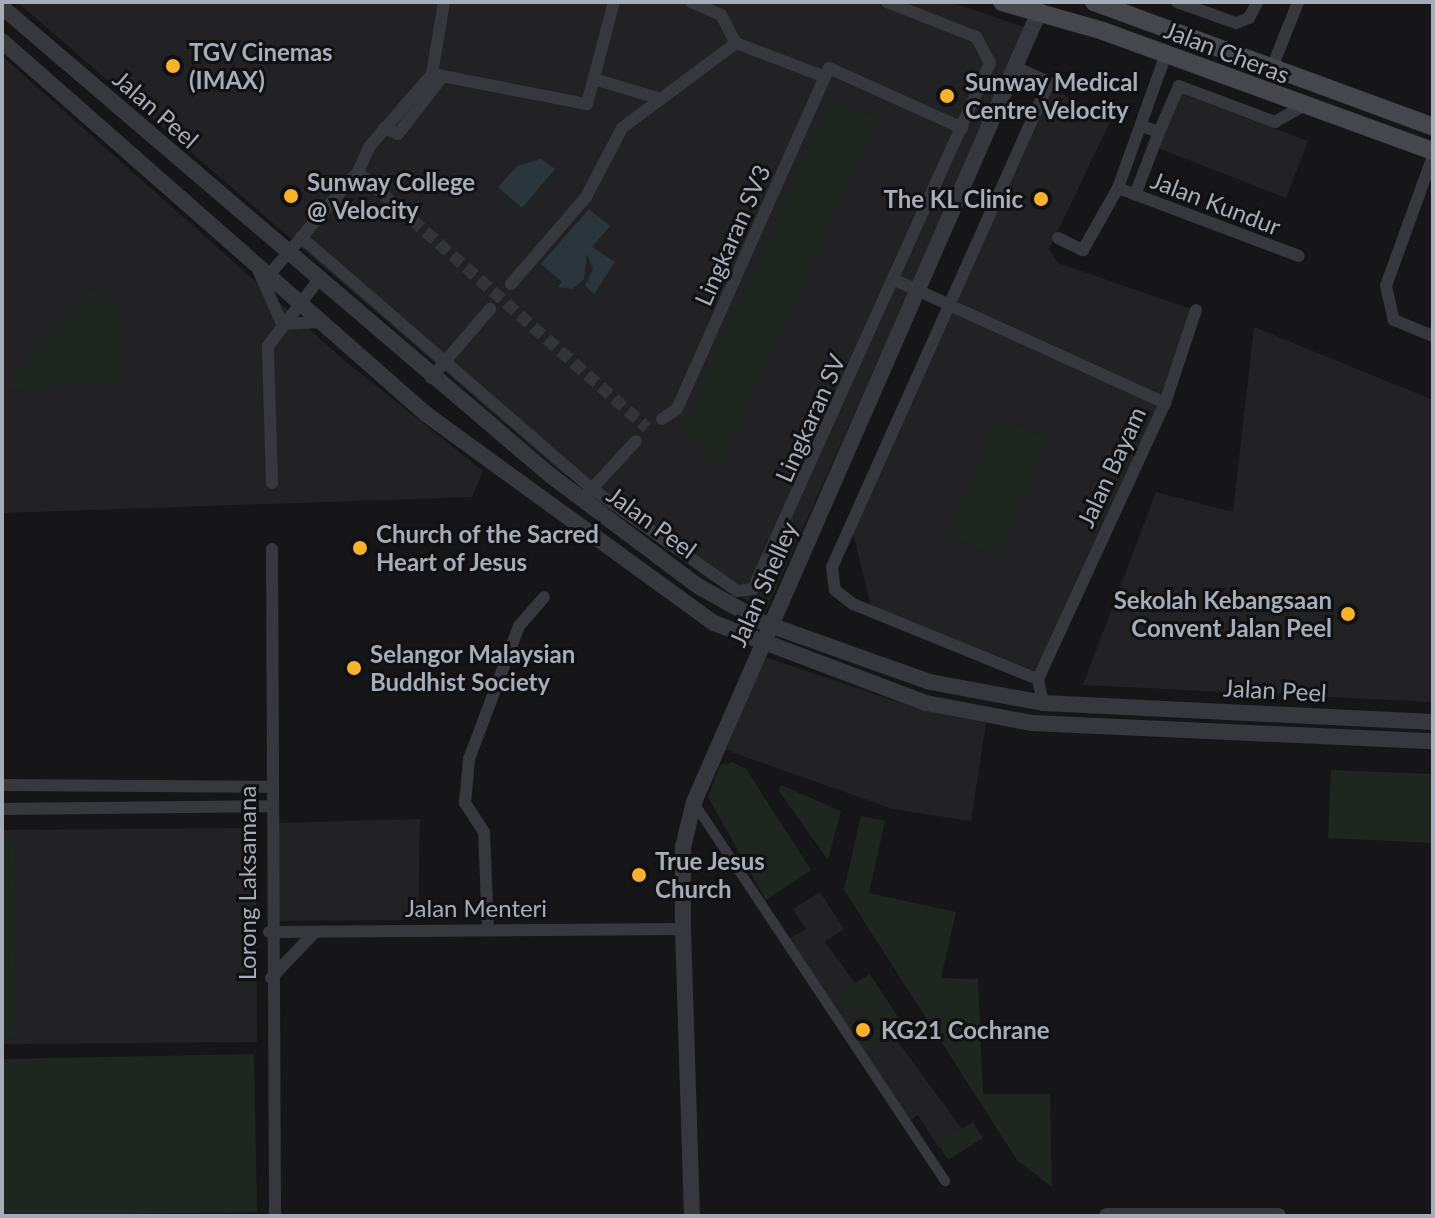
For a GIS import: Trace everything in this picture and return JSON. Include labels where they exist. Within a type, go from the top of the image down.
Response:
[{"type":"main road","name":"Jalan Cheras","points":[[1002,2],[1040,5],[1433,154]]},
{"type":"main road","name":"Jalan Cheras","points":[[1094,2],[1271,70],[1433,127]]},
{"type":"street","points":[[358,172],[384,128],[438,75],[444,2]]},
{"type":"street","points":[[438,75],[587,104],[614,2]]},
{"type":"street","points":[[691,2],[721,15],[736,43],[830,74],[962,128]]},
{"type":"street","name":"Lingkaran SV","points":[[301,237],[447,359],[587,495],[737,591],[753,589],[895,280],[990,63],[986,46],[887,2]]},
{"type":"street","points":[[1177,2],[1236,23],[1249,18],[1257,2]]},
{"type":"street","points":[[1271,70],[1298,2]]},
{"type":"street","name":"Jalan Shelley","points":[[688,1213],[683,847],[694,802],[1040,5]]},
{"type":"street","name":"Jalan Peel","points":[[2,7],[431,378],[587,495],[649,550],[738,609],[770,626],[930,682],[1043,703],[1433,722]]},
{"type":"street","name":"Jalan Peel","points":[[2,41],[426,414],[714,623],[762,645],[926,703],[1032,723],[1433,741]]},
{"type":"street","points":[[511,284],[586,197],[622,128],[736,43]]},
{"type":"street","points":[[1058,238],[1083,250],[1118,188],[1166,54]]},
{"type":"street","points":[[1015,67],[1049,82],[832,567],[835,590],[1038,679],[1043,703]]},
{"type":"street","name":"Lingkaran SV3","points":[[662,419],[677,409],[830,74]]},
{"type":"street","points":[[594,79],[661,99]]},
{"type":"street","points":[[1135,195],[1179,86],[1275,122],[1303,106]]},
{"type":"street","points":[[1141,126],[1159,132]]},
{"type":"street","points":[[1433,154],[1386,286],[1394,320],[1433,336]]},
{"type":"street","points":[[269,275],[348,183]]},
{"type":"street","name":"Jalan Kundur","points":[[1118,188],[1299,256]]},
{"type":"street","points":[[253,261],[282,324]]},
{"type":"street","name":"Jalan Bayam","points":[[895,280],[1165,403],[1038,679]]},
{"type":"street","points":[[272,483],[267,362],[282,324],[317,282]]},
{"type":"street","points":[[431,378],[490,309]]},
{"type":"street","points":[[1165,403],[1196,310]]},
{"type":"street","points":[[282,324],[321,322]]},
{"type":"street","points":[[587,495],[636,441]]},
{"type":"street","name":"Lorong Laksamana","points":[[272,549],[268,787],[275,1216]]},
{"type":"street","points":[[635,568],[649,550]]},
{"type":"street","points":[[488,930],[484,832],[465,803],[469,759],[519,626],[544,597]]},
{"type":"street","points":[[738,609],[783,597]]},
{"type":"street","points":[[2,785],[268,787]]},
{"type":"street","points":[[694,802],[945,1181]]},
{"type":"street","points":[[2,809],[269,806]]},
{"type":"street","name":"Jalan Menteri","points":[[269,932],[683,929]]},
{"type":"street","points":[[270,980],[315,932]]},
{"type":"street","points":[[1107,1216],[1278,1216]]},
{"type":"shaded area","points":[[17,2],[950,2],[1027,28],[765,613],[561,472]]},
{"type":"shaded area","points":[[2,56],[345,361],[483,471],[472,497],[2,513]]},
{"type":"shaded area","points":[[1052,88],[1111,120],[1049,249],[1058,263],[1191,309],[1163,396],[956,301]]},
{"type":"shaded area","points":[[1172,90],[1308,141],[1286,198],[1150,145]]},
{"type":"shaded area","points":[[831,100],[877,119],[720,465],[680,432]]},
{"type":"shaded area","points":[[541,159],[555,169],[522,208],[498,187],[517,166]]},
{"type":"shaded area","points":[[589,209],[610,226],[592,247],[615,262],[594,294],[585,286],[593,269],[587,254],[584,279],[572,289],[558,287],[562,282],[541,264]]},
{"type":"shaded area","points":[[93,289],[118,310],[124,383],[4,388]]},
{"type":"shaded area","points":[[950,310],[1159,405],[1036,671],[871,606],[853,533]]},
{"type":"shaded area","points":[[1254,327],[1433,400],[1433,702],[1083,685],[1156,492],[1233,512]]},
{"type":"shaded area","points":[[998,418],[1048,439],[998,556],[948,534]]},
{"type":"shaded area","points":[[765,657],[922,710],[986,723],[971,821],[893,809],[726,750]]},
{"type":"shaded area","points":[[732,762],[746,769],[811,870],[766,900],[708,797],[720,765]]},
{"type":"shaded area","points":[[1331,770],[1433,774],[1433,843],[1328,838]]},
{"type":"shaded area","points":[[781,785],[841,811],[828,860],[779,791]]},
{"type":"shaded area","points":[[861,816],[885,821],[869,893],[956,912],[941,978],[978,979],[983,1094],[1050,1094],[1052,1187],[1017,1160],[844,890]]},
{"type":"shaded area","points":[[420,819],[418,920],[278,921],[277,823]]},
{"type":"shaded area","points":[[256,828],[257,1042],[2,1044],[2,830]]},
{"type":"shaded area","points":[[2,835],[15,835],[16,1037],[2,1037]]},
{"type":"shaded area","name":"KG21 Cochrane","points":[[820,892],[844,929],[825,942],[964,1132],[939,1148],[918,1115],[902,1125],[787,940],[806,929],[793,909]]},
{"type":"shaded area","points":[[870,974],[902,1023],[866,1046],[855,1029],[867,1020],[857,1005],[845,1012],[834,996]]},
{"type":"shaded area","points":[[254,1054],[257,1212],[2,1216],[2,1059]]},
{"type":"shaded area","points":[[973,1122],[983,1138],[948,1160],[938,1143]]},
{"type":"tunnel","points":[[351,179],[358,172],[647,428]]},
{"type":"place","name":"TGV Cinemas (IMAX)","points":[[173,66]]},
{"type":"place","name":"Sunway Medical Centre Velocity","points":[[947,96]]},
{"type":"place","name":"Sunway College @ Velocity","points":[[291,196]]},
{"type":"place","name":"The KL Clinic","points":[[1041,199]]},
{"type":"place","name":"Church of the Sacred Heart of Jesus","points":[[360,548]]},
{"type":"place","name":"Sekolah Kebangsaan Convent Jalan Peel","points":[[1348,614]]},
{"type":"place","name":"Selangor Malaysian Buddhist Society","points":[[354,668]]},
{"type":"place","name":"True Jesus Church","points":[[639,875]]},
{"type":"place","name":"KG21 Cochrane","points":[[863,1030]]}]
